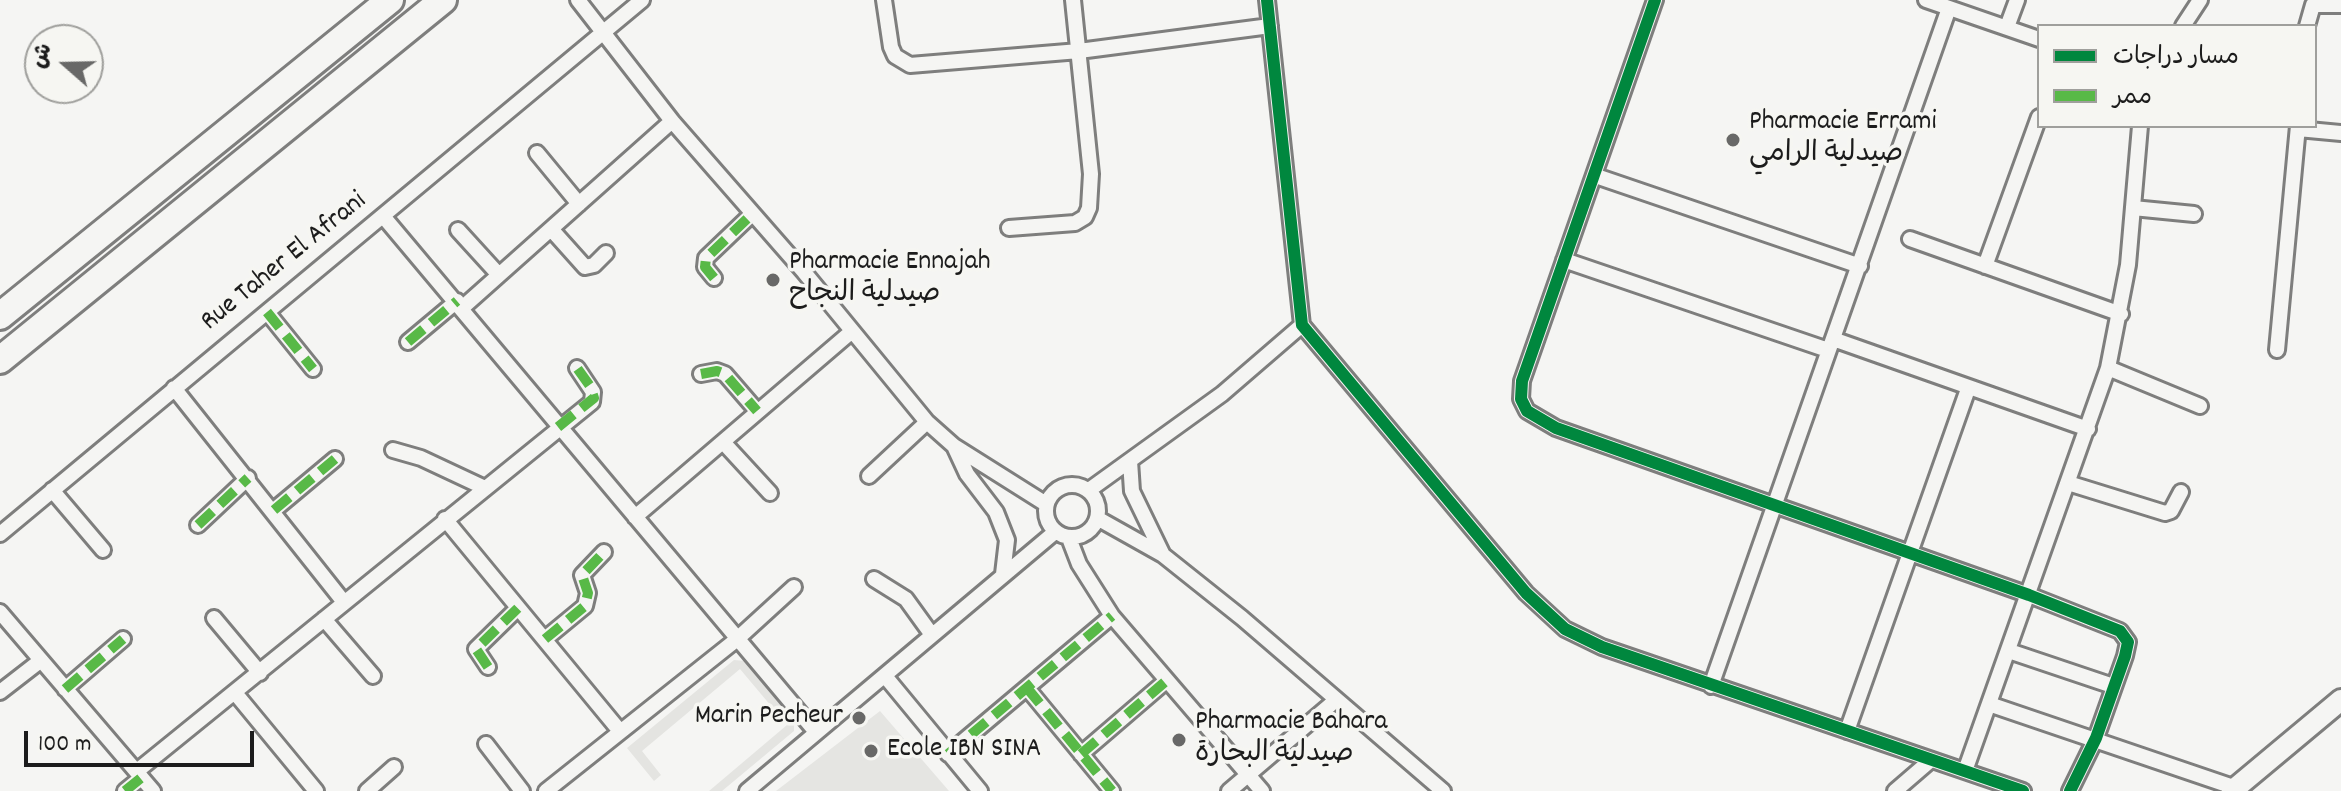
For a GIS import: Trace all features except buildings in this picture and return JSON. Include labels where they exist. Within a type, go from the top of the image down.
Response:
[{"type":"highway","points":[[0,316],[390,0]]},
{"type":"highway","points":[[0,360],[443,0]]},
{"type":"street","points":[[578,0],[672,121],[804,272],[927,422],[954,446],[1046,504]]},
{"type":"street","name":"Rue Taher El Afrani","points":[[0,534],[605,34],[642,0]]},
{"type":"street","points":[[884,0],[891,47],[895,56],[910,65],[1079,51],[1270,26]]},
{"type":"street","points":[[1009,228],[1075,223],[1085,217],[1089,208],[1091,174],[1073,0]]},
{"type":"street","points":[[1267,0],[1302,325],[1492,554],[1549,616],[1581,638],[1711,686],[2023,791]]},
{"type":"street","points":[[1655,0],[1522,381],[1521,399],[1527,411],[1556,428],[1772,507],[2029,595],[2120,631],[2128,646],[2096,738],[2070,791]]},
{"type":"street","points":[[1926,0],[2037,38]]},
{"type":"street","points":[[2007,27],[2017,0]]},
{"type":"street","points":[[2184,24],[2200,0]]},
{"type":"street","points":[[2308,24],[2313,5],[2341,5]]},
{"type":"street","points":[[1711,686],[1949,8]]},
{"type":"street","points":[[408,342],[499,275],[672,121]]},
{"type":"street","points":[[1985,266],[2037,123]]},
{"type":"street","points":[[1965,771],[2108,368],[2121,314],[2140,128]]},
{"type":"street","points":[[2277,350],[2298,128],[2341,133]]},
{"type":"street","points":[[537,153],[579,204]]},
{"type":"street","points":[[1596,176],[1860,266]]},
{"type":"street","points":[[2133,208],[2194,214]]},
{"type":"street","points":[[714,278],[704,265],[706,258],[751,215]]},
{"type":"street","points":[[383,216],[460,304],[558,427],[816,732]]},
{"type":"street","points":[[551,229],[585,267],[594,265],[606,253]]},
{"type":"street","points":[[458,230],[499,275]]},
{"type":"street","points":[[1910,239],[2121,314]]},
{"type":"street","points":[[1564,260],[2088,429]]},
{"type":"street","points":[[267,312],[313,369]]},
{"type":"street","points":[[1089,490],[1222,394],[1302,325]]},
{"type":"street","points":[[635,517],[851,332]]},
{"type":"street","points":[[125,791],[139,774],[343,601],[594,398],[590,386],[577,368]]},
{"type":"street","points":[[2108,368],[2200,406]]},
{"type":"street","points":[[701,374],[717,371],[725,374],[757,411]]},
{"type":"street","points":[[174,388],[274,510],[343,601]]},
{"type":"street","points":[[1847,731],[1968,389]]},
{"type":"street","points":[[869,476],[927,422]]},
{"type":"street","points":[[723,442],[770,493]]},
{"type":"street","points":[[954,446],[967,474],[996,512],[1007,540],[1003,574]]},
{"type":"street","points":[[393,450],[421,458],[485,488]]},
{"type":"street","points":[[274,510],[335,459]]},
{"type":"street","points":[[1130,461],[1132,491],[1163,555]]},
{"type":"street","points":[[198,525],[248,478]]},
{"type":"street","points":[[2068,483],[2165,513],[2171,511],[2181,492]]},
{"type":"street","points":[[747,791],[1003,574],[1062,535],[1083,535],[1097,518],[1097,503],[1089,490],[1067,485],[1054,492],[1046,504],[1047,519],[1062,535],[1112,616],[1262,791]]},
{"type":"street","points":[[52,490],[103,550]]},
{"type":"street","points":[[1097,518],[1163,555],[1443,791]]},
{"type":"street","points":[[445,519],[619,730]]},
{"type":"street","points":[[545,639],[585,606],[588,593],[582,575],[604,552]]},
{"type":"street","points":[[874,579],[906,599],[932,635]]},
{"type":"street","points":[[546,791],[736,640],[794,587]]},
{"type":"street","points":[[488,667],[476,649],[518,608]]},
{"type":"street","points":[[0,612],[153,791]]},
{"type":"street","points":[[948,754],[1112,616]]},
{"type":"street","points":[[214,618],[260,673]]},
{"type":"street","points":[[324,619],[373,676]]},
{"type":"street","points":[[65,689],[123,639]]},
{"type":"street","points":[[2009,651],[2113,686]]},
{"type":"street","points":[[0,692],[40,661]]},
{"type":"street","points":[[885,676],[980,791]]},
{"type":"street","points":[[1081,754],[1166,681]]},
{"type":"street","points":[[1027,688],[1081,754],[1104,788]]},
{"type":"street","points":[[236,694],[315,791]]},
{"type":"street","points":[[1229,791],[1336,700]]},
{"type":"street","points":[[1989,704],[2096,738],[2234,789],[2341,700]]},
{"type":"street","points":[[486,744],[522,791]]},
{"type":"street","points":[[1895,791],[1931,760]]},
{"type":"street","points":[[367,791],[394,767]]},
{"type":"street","points":[[1971,791],[1983,777]]},
{"type":"shaded area","points":[[734,660],[745,661],[794,719],[794,731],[722,791],[709,791],[787,725],[740,669],[642,751],[661,775],[654,781],[627,748]]},
{"type":"shaded area","name":"Ecole IBN SINA","points":[[880,711],[949,791],[776,791]]},
{"type":"marked path","points":[[714,278],[705,267],[706,258],[751,215]]},
{"type":"marked path","points":[[408,342],[457,301]]},
{"type":"marked path","points":[[267,312],[313,369]]},
{"type":"marked path","points":[[558,427],[594,398],[590,386],[577,368]]},
{"type":"marked path","points":[[701,374],[717,371],[725,374],[757,411]]},
{"type":"marked path","points":[[274,510],[335,459]]},
{"type":"marked path","points":[[198,525],[248,478]]},
{"type":"marked path","points":[[545,639],[585,606],[588,593],[582,575],[604,552]]},
{"type":"marked path","points":[[488,667],[476,649],[518,608]]},
{"type":"marked path","points":[[948,754],[1112,616]]},
{"type":"marked path","points":[[65,689],[123,639]]},
{"type":"marked path","points":[[1081,754],[1166,681]]},
{"type":"marked path","points":[[1027,688],[1112,791]]},
{"type":"marked path","points":[[125,791],[141,778]]},
{"type":"cycle path","points":[[1267,0],[1302,325],[1526,593],[1565,629],[1602,647],[2023,791]]},
{"type":"cycle path","points":[[1655,0],[1522,381],[1521,399],[1527,411],[1556,428],[2029,595],[2120,631],[2128,642],[2125,656],[2096,738],[2070,791]]},
{"type":"place","name":"Pharmacie Errami صيدلية الرامي","points":[[1733,140]]},
{"type":"place","name":"Pharmacie Ennajah صيدلية النجاح","points":[[773,280]]},
{"type":"place","name":"Marin Pecheur","points":[[859,718]]},
{"type":"place","name":"Pharmacie Bahara صيدلية البحارة","points":[[1179,740]]},
{"type":"place","name":"Ecole IBN SINA","points":[[871,751]]}]
